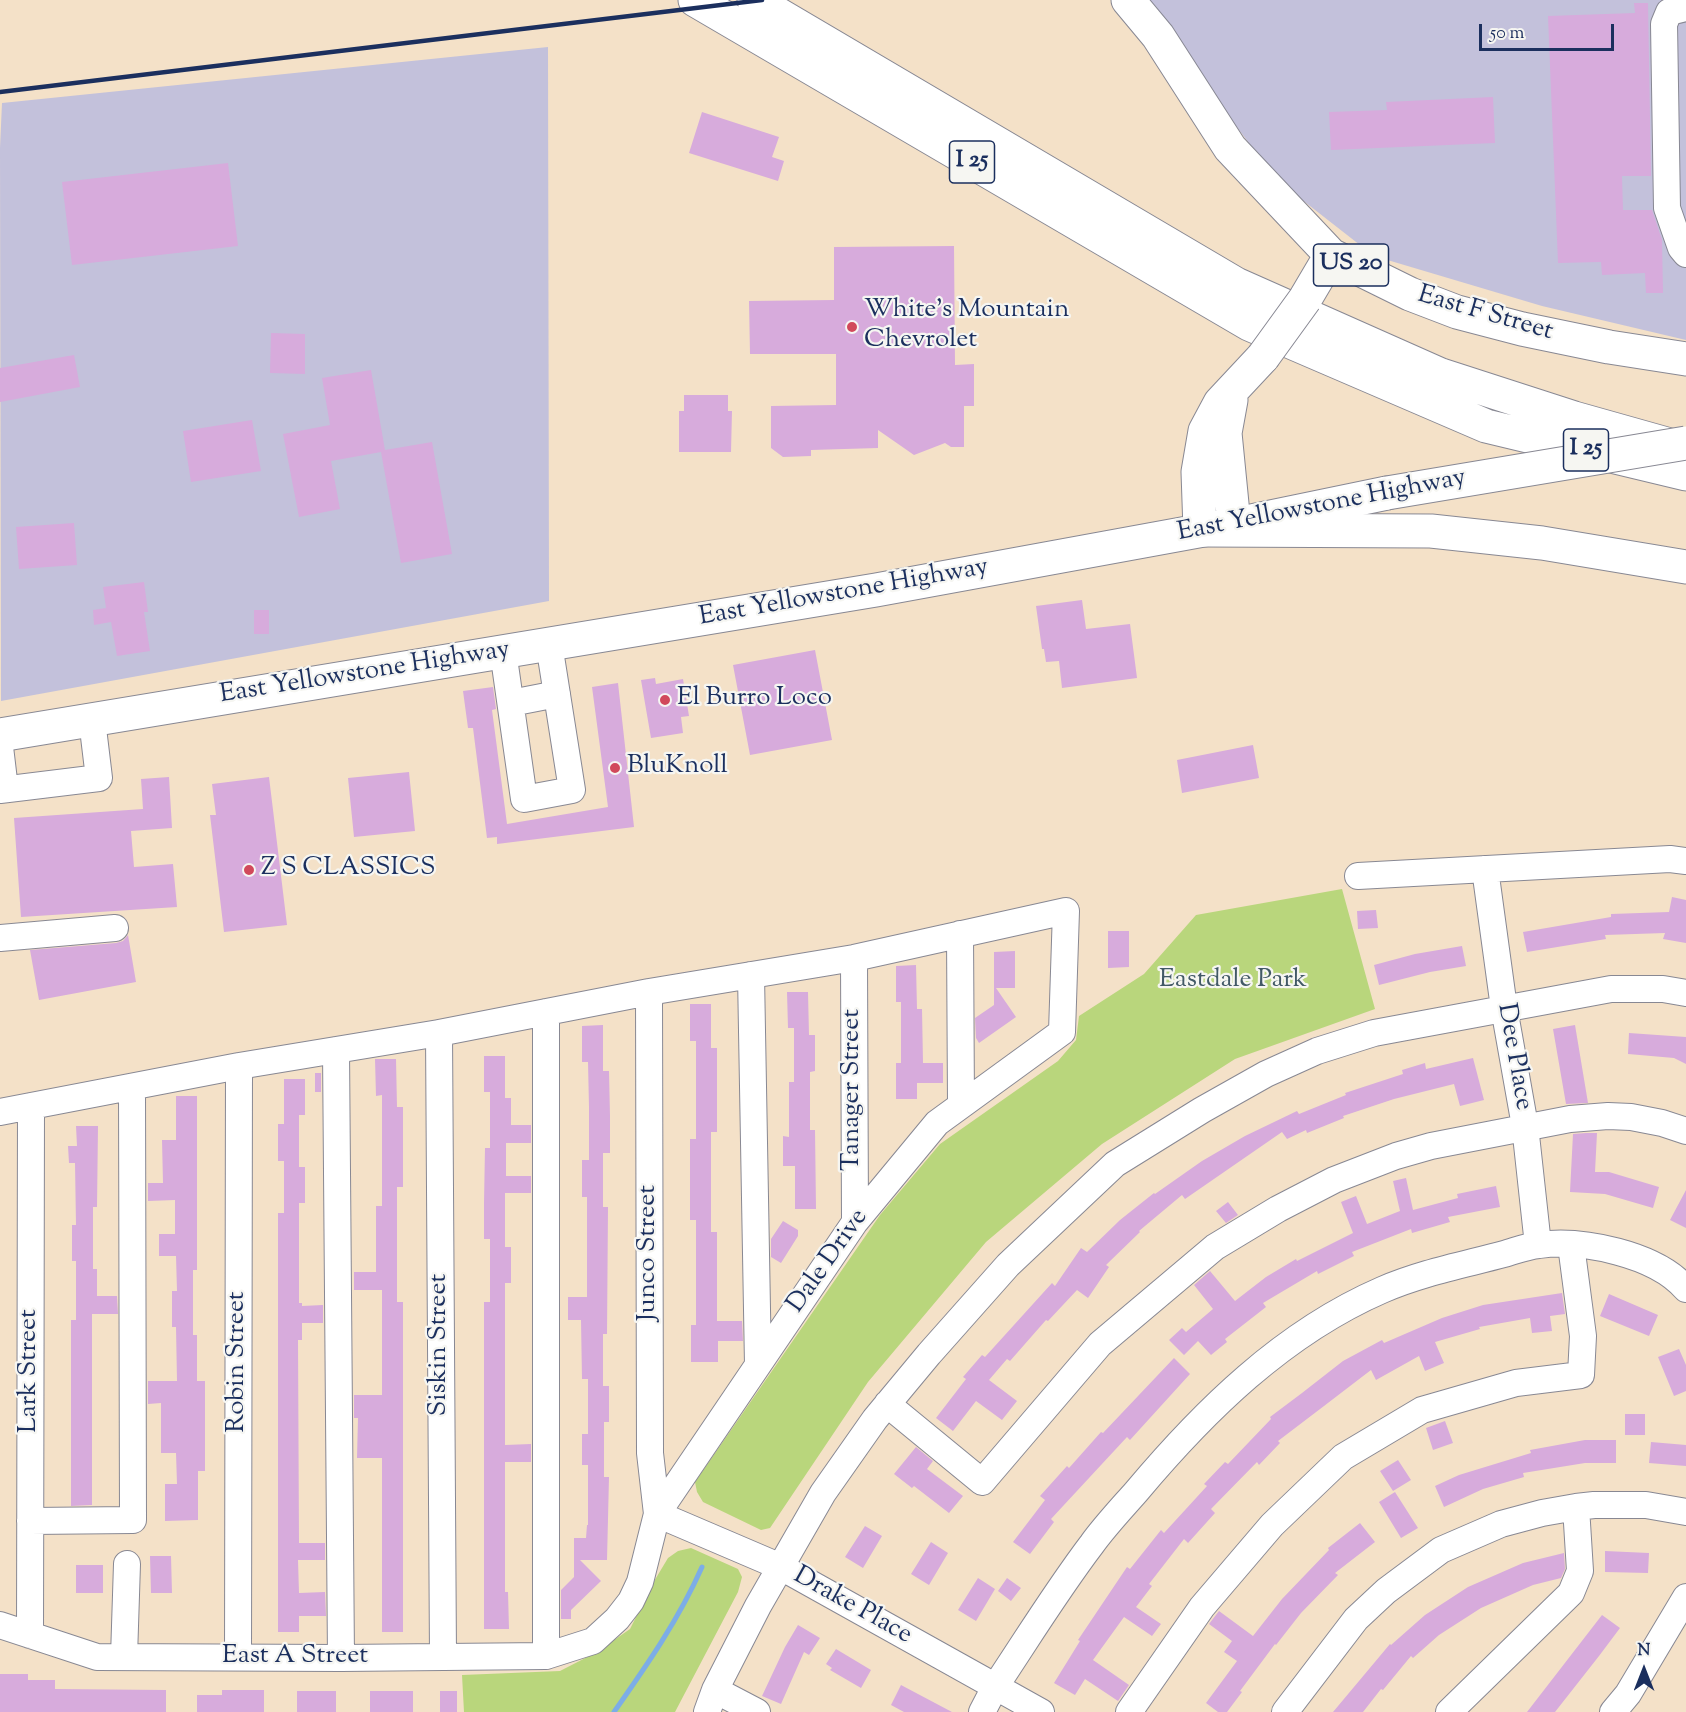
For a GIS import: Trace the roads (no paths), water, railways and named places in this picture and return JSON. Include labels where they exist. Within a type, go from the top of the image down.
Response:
[{"type":"main road","name":"I 25","points":[[695,0],[1250,324],[1486,426],[1686,474]]},
{"type":"main road","name":"I 25","points":[[754,0],[1236,284],[1441,375],[1574,418],[1686,450]]},
{"type":"main road","name":"East F Street","points":[[1128,0],[1158,36],[1230,148],[1331,255],[1410,294],[1457,312],[1522,329],[1609,347],[1686,359]]},
{"type":"main road","points":[[1331,255],[1305,298],[1263,357],[1220,403],[1206,431],[1198,472],[1200,530],[1431,531],[1542,543],[1686,567]]},
{"type":"main road","points":[[1232,392],[1225,433],[1234,524]]},
{"type":"main road","name":"East Yellowstone Highway","points":[[0,735],[876,590],[1234,524],[1387,493],[1686,443]]},
{"type":"street","points":[[1686,8],[1669,12],[1664,24],[1666,208],[1681,248],[1686,254]]},
{"type":"street","points":[[503,651],[524,799],[572,790],[549,644]]},
{"type":"street","points":[[511,703],[557,694]]},
{"type":"street","points":[[0,747],[2,790],[99,778],[92,720]]},
{"type":"street","points":[[1358,876],[1670,859],[1686,861]]},
{"type":"street","name":"Dee Place","points":[[1485,869],[1504,1008],[1525,1126],[1538,1245]]},
{"type":"street","name":"Dale Drive","points":[[593,1641],[617,1619],[631,1601],[646,1562],[657,1514],[855,1222],[937,1124],[1062,1032],[1066,911],[960,934]]},
{"type":"street","points":[[0,938],[115,928]]},
{"type":"street","points":[[0,1112],[239,1066],[439,1033],[649,992],[854,958],[960,934],[961,1106]]},
{"type":"street","name":"Tanager Street","points":[[854,958],[855,1222]]},
{"type":"street","points":[[751,975],[758,1365]]},
{"type":"street","points":[[757,1712],[711,1701],[758,1606],[823,1493],[887,1404],[1008,1265],[1115,1164],[1202,1110],[1266,1074],[1317,1051],[1374,1033],[1611,989],[1663,989],[1686,993]]},
{"type":"street","name":"Junco Street","points":[[649,992],[650,1454],[657,1514]]},
{"type":"street","points":[[546,1012],[546,1656]]},
{"type":"street","name":"Siskin Street","points":[[439,1033],[443,1657]]},
{"type":"street","points":[[336,1050],[341,1658]]},
{"type":"street","name":"Robin Street","points":[[238,1657],[239,1066]]},
{"type":"street","points":[[30,1521],[133,1520],[132,1087]]},
{"type":"street","name":"Lark Street","points":[[30,1635],[31,1106]]},
{"type":"street","points":[[887,1404],[982,1482],[1100,1344],[1215,1247],[1278,1209],[1334,1180],[1396,1156],[1431,1146],[1525,1126],[1608,1116],[1631,1117],[1662,1123],[1686,1131]]},
{"type":"street","points":[[982,1712],[995,1687],[1092,1544],[1157,1467],[1206,1416],[1276,1353],[1314,1325],[1383,1290],[1427,1274],[1538,1245],[1606,1248],[1644,1260],[1668,1274],[1686,1289]]},
{"type":"street","points":[[1129,1712],[1209,1599],[1272,1525],[1343,1457],[1422,1410],[1516,1383],[1581,1375],[1582,1336],[1571,1245]]},
{"type":"street","points":[[1285,1712],[1356,1619],[1386,1591],[1441,1550],[1501,1524],[1542,1513],[1594,1504],[1646,1505],[1686,1512]]},
{"type":"street","points":[[1449,1712],[1570,1593],[1580,1571],[1576,1507]]},
{"type":"street","name":"Drake Place","points":[[657,1514],[781,1567],[1041,1712]]},
{"type":"street","points":[[124,1657],[127,1564]]},
{"type":"street","points":[[1613,1712],[1628,1694],[1686,1597]]},
{"type":"street","name":"East A Street","points":[[0,1625],[97,1657],[546,1656],[593,1641]]},
{"type":"waterway","points":[[614,1712],[673,1623],[702,1567]]},
{"type":"railway","points":[[0,92],[762,0]]},
{"type":"place","name":"White's Mountain Chevrolet","points":[[852,327]]},
{"type":"place","name":"El Burro Loco","points":[[665,700]]},
{"type":"place","name":"BluKnoll","points":[[615,768]]},
{"type":"place","name":"Z S CLASSICS","points":[[249,870]]},
{"type":"park label","name":"Eastdale Park","points":[[1233,982]]}]
